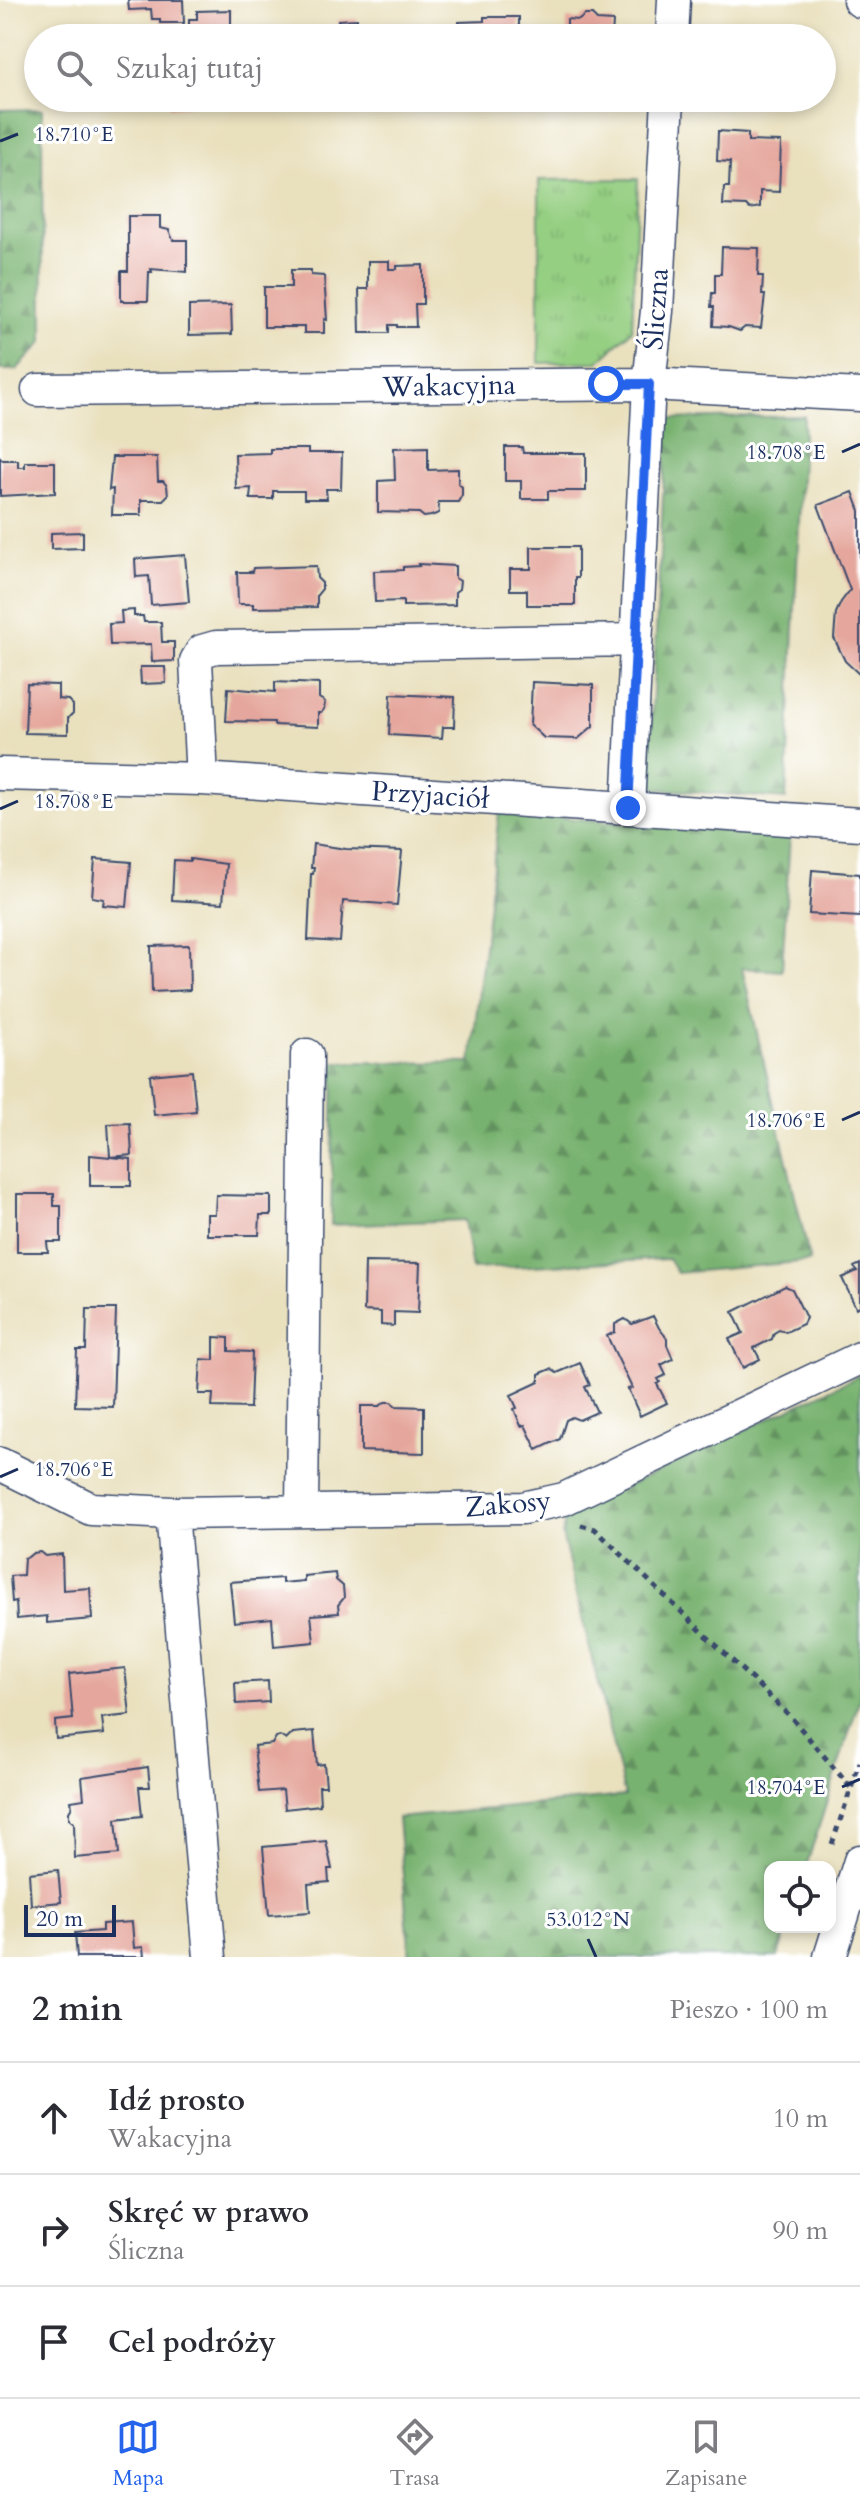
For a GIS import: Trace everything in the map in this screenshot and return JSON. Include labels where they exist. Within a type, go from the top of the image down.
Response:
[{"type":"street","points":[[673,24],[674,0]]},
{"type":"street","name":"Śliczna","points":[[628,808],[649,384],[657,311],[667,112]]},
{"type":"street","name":"Wakacyjna","points":[[38,390],[649,384],[860,395]]},
{"type":"street","points":[[202,779],[196,661],[202,651],[216,647],[636,640]]},
{"type":"street","name":"Przyjaciół","points":[[0,774],[202,779],[860,824]]},
{"type":"street","points":[[302,1510],[307,1055]]},
{"type":"street","name":"Zakosy","points":[[0,1464],[91,1509],[172,1513],[523,1508],[564,1499],[860,1358]]},
{"type":"street","points":[[172,1513],[210,1957]]},
{"type":"street","points":[[830,1957],[854,1895],[860,1861]]},
{"type":"path","points":[[581,1525],[595,1529],[790,1716],[851,1788]]},
{"type":"path","points":[[832,1846],[860,1762]]},
{"type":"green space","points":[[0,110],[42,112],[43,342],[16,370],[0,370]]},
{"type":"green space","points":[[638,179],[632,330],[598,362],[539,363],[539,180]]},
{"type":"green space","points":[[804,416],[786,799],[648,788],[667,419]]},
{"type":"green space","points":[[499,813],[790,835],[782,971],[742,968],[810,1261],[677,1273],[668,1259],[472,1269],[464,1220],[331,1225],[334,1062],[471,1063]]},
{"type":"green space","points":[[860,1375],[860,1698],[808,1861],[764,1861],[764,1933],[785,1933],[778,1957],[410,1957],[398,1818],[625,1796],[562,1534],[566,1515]]},
{"type":"building","points":[[128,0],[183,0],[184,23],[160,23],[160,19],[152,19],[151,9],[129,10]]},
{"type":"building","points":[[231,10],[231,24],[189,24],[189,19],[197,19],[197,11]]},
{"type":"building","points":[[585,15],[592,15],[597,20],[613,21],[613,24],[567,24],[567,19],[579,20]]},
{"type":"building","points":[[484,17],[519,17],[519,24],[459,24],[484,21]]},
{"type":"building","points":[[357,19],[357,24],[338,24],[338,20]]},
{"type":"building","points":[[718,131],[748,133],[748,141],[781,142],[779,192],[760,191],[760,207],[750,209],[747,206],[723,205],[724,187],[729,187],[730,162],[717,161]]},
{"type":"building","points":[[128,216],[160,216],[160,228],[169,230],[173,240],[187,240],[187,272],[151,269],[148,301],[121,301],[121,271],[128,271]]},
{"type":"building","points":[[722,247],[759,248],[758,276],[763,276],[762,295],[765,295],[761,328],[745,327],[740,331],[713,326],[712,293],[715,293],[715,274],[721,274]]},
{"type":"building","points":[[368,261],[389,261],[389,269],[423,265],[423,304],[415,304],[416,327],[389,325],[389,333],[360,333],[359,289],[368,289]]},
{"type":"building","points":[[291,270],[311,270],[311,275],[324,276],[327,320],[324,319],[324,333],[304,333],[304,327],[264,327],[264,287],[291,287]]},
{"type":"building","points":[[231,305],[232,334],[189,335],[189,306]]},
{"type":"building","points":[[428,447],[428,470],[458,469],[462,495],[458,502],[438,502],[439,513],[424,517],[419,513],[378,512],[378,481],[395,480],[394,448]]},
{"type":"building","points":[[505,447],[522,447],[523,453],[586,453],[586,491],[548,491],[548,499],[521,499],[521,481],[505,481]]},
{"type":"building","points":[[270,449],[342,453],[341,489],[326,489],[327,499],[304,499],[304,491],[273,491],[273,499],[250,499],[251,488],[236,489],[235,454],[270,453]]},
{"type":"building","points":[[0,457],[3,460],[18,460],[18,467],[25,467],[25,462],[55,462],[55,493],[0,496]]},
{"type":"building","points":[[112,457],[157,457],[158,481],[163,481],[167,486],[168,495],[163,500],[141,500],[141,515],[112,515],[113,489],[109,490]]},
{"type":"building","points":[[853,492],[860,511],[860,675],[845,661],[834,638],[836,613],[850,590],[818,505]]},
{"type":"building","points":[[83,532],[83,548],[51,549],[51,533]]},
{"type":"building","points":[[531,547],[578,547],[575,605],[527,605],[527,590],[510,590],[510,569],[531,569]]},
{"type":"building","points":[[185,555],[189,602],[151,605],[149,576],[136,577],[135,559]]},
{"type":"building","points":[[418,564],[455,566],[455,578],[460,581],[459,589],[455,592],[455,605],[403,606],[403,601],[375,602],[374,571],[403,570],[403,567]]},
{"type":"building","points":[[316,566],[317,578],[322,583],[317,595],[317,607],[253,608],[253,604],[238,604],[237,572],[252,572],[253,568]]},
{"type":"building","points":[[134,610],[134,616],[143,616],[144,622],[161,622],[162,642],[174,642],[174,661],[152,662],[151,644],[110,645],[109,624],[122,623],[121,611]]},
{"type":"building","points":[[140,667],[165,667],[166,683],[141,684]]},
{"type":"building","points":[[275,682],[319,684],[319,698],[325,702],[324,709],[318,713],[318,727],[226,721],[228,688],[275,692]]},
{"type":"building","points":[[532,682],[593,685],[593,726],[578,739],[544,738],[530,725]]},
{"type":"building","points":[[27,684],[58,685],[58,699],[68,700],[73,705],[73,713],[68,718],[68,734],[25,733]]},
{"type":"building","points":[[391,694],[455,697],[454,727],[443,727],[442,738],[389,735]]},
{"type":"building","points":[[313,844],[402,851],[397,905],[343,901],[340,942],[308,940]]},
{"type":"building","points":[[95,859],[131,862],[127,907],[103,905],[104,899],[92,897]]},
{"type":"building","points":[[174,860],[226,864],[223,903],[172,900]]},
{"type":"building","points":[[812,870],[860,874],[860,917],[809,914]]},
{"type":"building","points":[[189,945],[190,990],[152,992],[151,946]]},
{"type":"building","points":[[192,1071],[196,1111],[154,1115],[150,1075]]},
{"type":"building","points":[[130,1123],[132,1155],[110,1157],[108,1124]]},
{"type":"building","points":[[90,1155],[131,1159],[131,1186],[90,1186]]},
{"type":"building","points":[[17,1194],[54,1194],[54,1206],[61,1206],[61,1242],[47,1242],[48,1252],[17,1252]]},
{"type":"building","points":[[216,1195],[271,1196],[271,1215],[260,1215],[259,1235],[207,1235],[207,1214],[215,1214]]},
{"type":"building","points":[[365,1262],[420,1263],[418,1313],[394,1312],[394,1326],[381,1325],[381,1312],[364,1311]]},
{"type":"building","points":[[860,1264],[860,1306],[856,1308],[842,1278],[857,1271],[854,1267]]},
{"type":"building","points":[[785,1286],[792,1289],[806,1318],[803,1324],[786,1332],[779,1330],[774,1333],[772,1339],[754,1348],[760,1359],[743,1368],[729,1339],[743,1333],[733,1312]]},
{"type":"building","points":[[87,1309],[116,1309],[113,1407],[75,1406],[77,1350],[86,1350]]},
{"type":"building","points":[[653,1316],[667,1338],[673,1359],[661,1365],[666,1375],[658,1379],[660,1382],[657,1384],[667,1403],[640,1416],[628,1389],[632,1388],[607,1336],[615,1332],[615,1324],[625,1319],[632,1324]]},
{"type":"building","points":[[214,1337],[229,1338],[229,1351],[252,1352],[250,1408],[212,1407],[213,1394],[199,1394],[201,1359],[214,1360]]},
{"type":"building","points":[[580,1363],[590,1385],[585,1387],[597,1412],[579,1420],[572,1417],[566,1420],[560,1439],[537,1450],[525,1425],[521,1426],[511,1395],[539,1382],[539,1374],[551,1369],[557,1373]]},
{"type":"building","points":[[385,1402],[396,1406],[424,1407],[424,1453],[361,1451],[361,1406],[380,1406]]},
{"type":"building","points":[[40,1552],[45,1556],[62,1554],[63,1590],[90,1588],[92,1619],[47,1623],[47,1616],[17,1619],[10,1576],[23,1575],[24,1558]]},
{"type":"building","points":[[335,1573],[336,1580],[343,1586],[344,1598],[338,1605],[339,1613],[311,1615],[314,1642],[274,1646],[272,1618],[234,1622],[230,1582],[282,1578],[282,1583],[304,1581],[304,1576]]},
{"type":"building","points":[[125,1668],[130,1715],[102,1718],[104,1734],[56,1739],[55,1721],[73,1719],[69,1674]]},
{"type":"building","points":[[268,1681],[269,1702],[236,1704],[235,1683]]},
{"type":"building","points":[[314,1731],[317,1765],[324,1764],[326,1786],[319,1786],[320,1805],[285,1809],[283,1790],[259,1792],[254,1746],[272,1744],[280,1736],[286,1740],[293,1733]]},
{"type":"building","points":[[148,1767],[150,1787],[139,1787],[142,1816],[116,1819],[119,1854],[75,1858],[74,1823],[69,1819],[69,1812],[71,1801],[84,1799],[82,1777]]},
{"type":"building","points":[[326,1841],[332,1869],[328,1869],[329,1882],[308,1884],[310,1912],[269,1915],[263,1847]]},
{"type":"building","points":[[58,1870],[61,1902],[31,1905],[29,1873]]},
{"type":"building","points":[[132,1922],[134,1948],[143,1947],[144,1957],[77,1957],[75,1933],[102,1931],[102,1924]]},
{"type":"route","points":[[606,384],[649,384],[628,808]]}]
